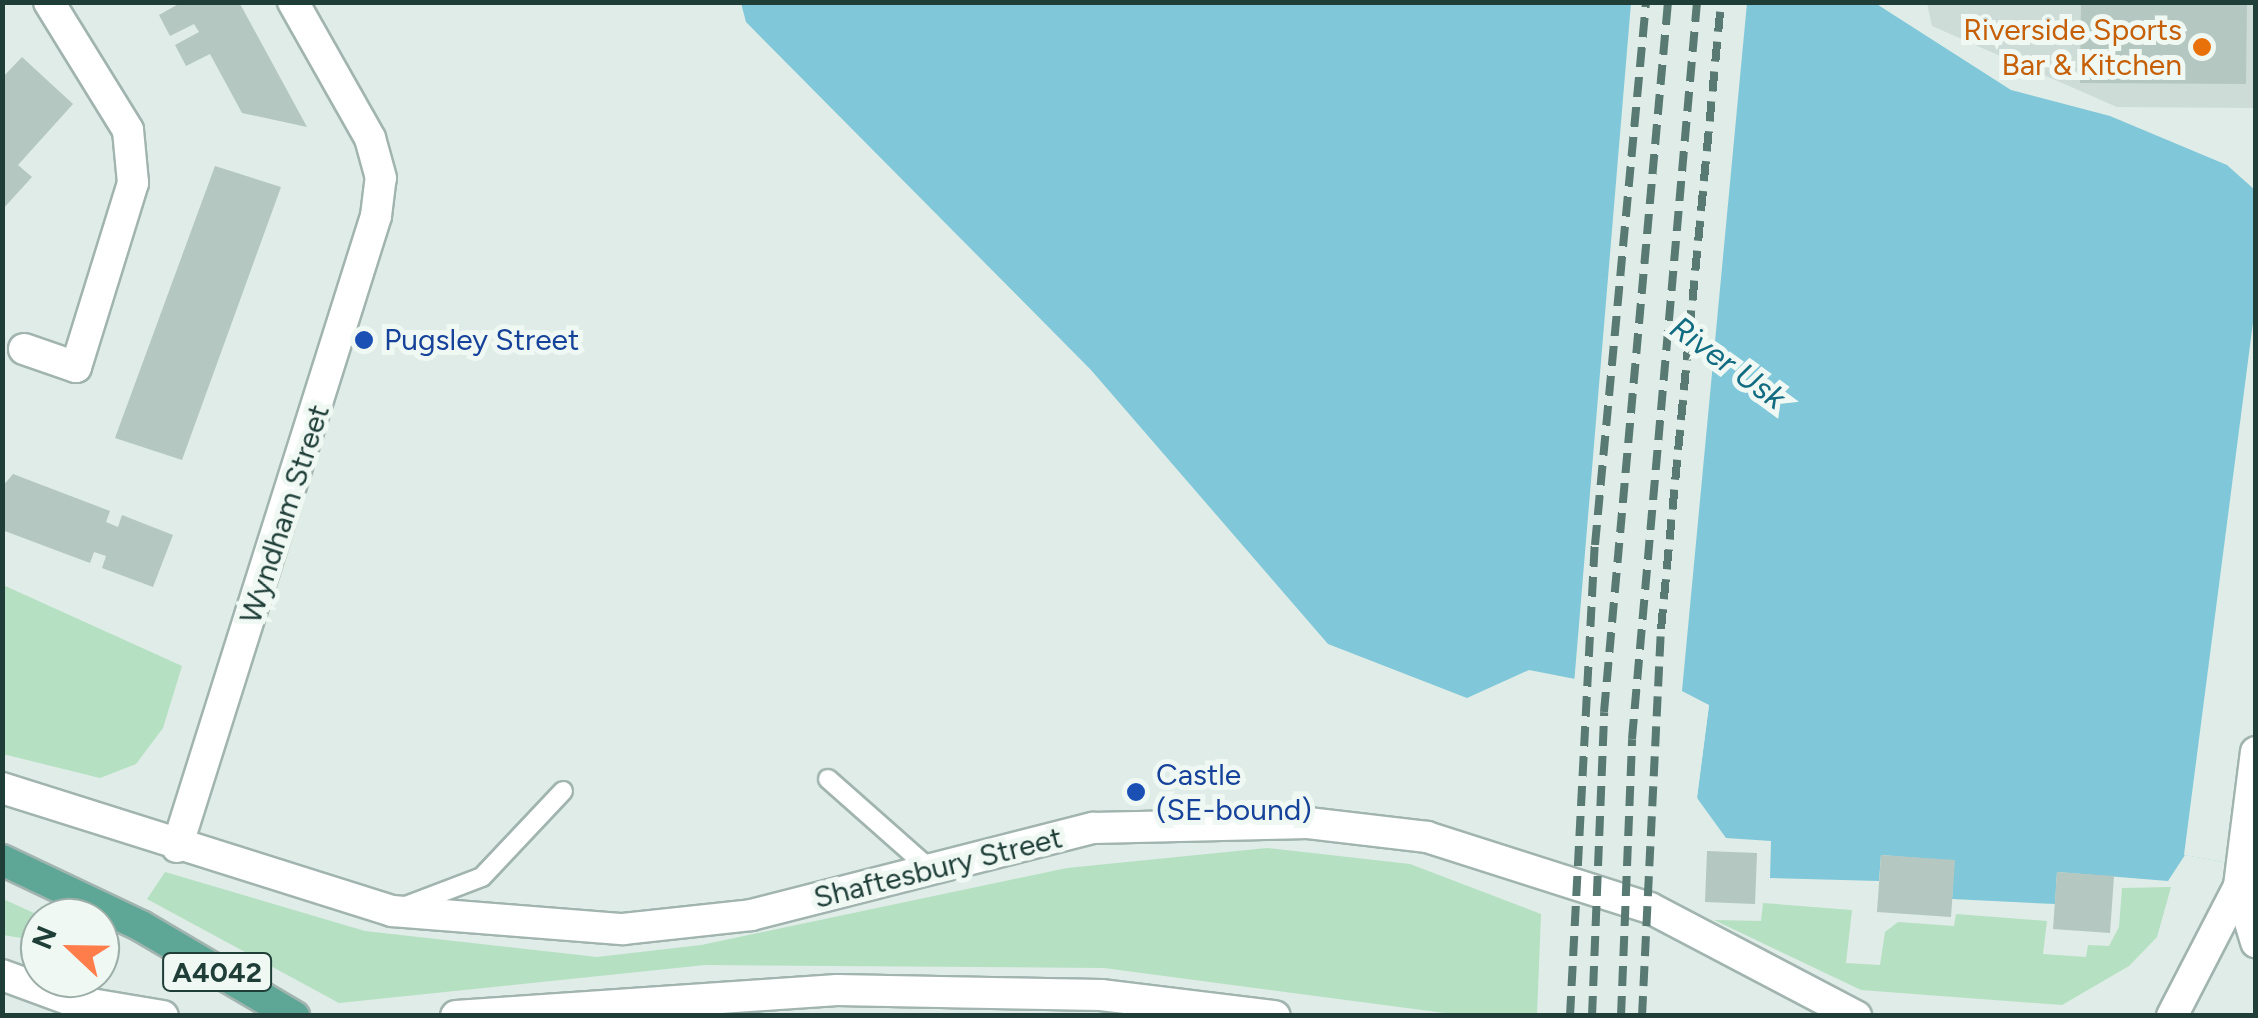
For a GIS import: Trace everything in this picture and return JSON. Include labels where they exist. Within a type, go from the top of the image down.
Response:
[{"type":"main road","points":[[24,349],[76,367],[133,183],[128,130],[49,2]]},
{"type":"main road","name":"Wyndham Street","points":[[178,847],[315,421],[381,178],[370,138],[294,2]]},
{"type":"main road","points":[[2172,1016],[2240,876],[2256,752]]},
{"type":"main road","name":"Shaftesbury Street","points":[[2,788],[392,912],[622,929],[751,915],[934,872],[1093,828],[1308,823],[1427,837],[1650,908],[1856,1016]]},
{"type":"main road","name":"A4042","points":[[2,860],[140,926],[294,1016]]},
{"type":"main road","points":[[2240,876],[2256,942]]},
{"type":"main road","points":[[2,975],[73,1001],[162,1016]]},
{"type":"main road","points":[[456,1016],[837,990],[1102,995],[1275,1016]]},
{"type":"lane","points":[[828,779],[934,872]]},
{"type":"lane","points":[[392,912],[482,877],[563,791]]},
{"type":"shaded area","points":[[1927,3],[2255,3],[2255,108],[2117,107],[1932,26]]},
{"type":"green space","points":[[3,585],[182,666],[163,728],[136,764],[100,778],[3,754]]},
{"type":"green space","points":[[1267,848],[1410,864],[1541,914],[1537,1015],[1460,1015],[1104,968],[705,965],[339,1003],[147,899],[165,872],[365,931],[597,957],[701,945],[1067,868]]},
{"type":"green space","points":[[2171,887],[2157,937],[2129,966],[2062,1005],[1861,990],[1714,920],[1761,921],[1763,903],[1852,910],[1846,963],[1880,965],[1885,932],[1898,922],[1954,926],[1956,914],[2047,921],[2043,954],[2086,957],[2088,945],[2109,946],[2119,927],[2122,888]]},
{"type":"green space","points":[[3,899],[20,907],[20,938],[3,935]]},
{"type":"water","name":"River Usk","points":[[741,3],[1875,3],[2011,90],[2110,116],[2227,165],[2256,191],[2255,868],[2185,855],[2168,881],[2057,872],[2055,904],[1952,899],[1954,861],[1881,855],[1879,881],[1770,878],[1771,841],[1726,838],[1697,798],[1709,705],[1529,670],[1467,698],[1328,644],[1091,370],[746,22]]},
{"type":"pier","points":[[1631,3],[1747,3],[1682,691],[1709,705],[1697,797],[1703,815],[1692,798],[1704,709],[1574,684]]},
{"type":"pier","points":[[2255,307],[2255,868],[2184,855]]},
{"type":"building","points":[[182,2],[239,2],[307,127],[242,113],[210,54],[186,66],[175,45],[199,32],[194,24],[170,36],[159,15]]},
{"type":"building","points":[[2081,2],[2247,2],[2246,84],[2080,83]]},
{"type":"building","points":[[22,57],[73,104],[18,165],[32,177],[2,210],[2,78]]},
{"type":"building","points":[[215,166],[281,187],[182,460],[115,438]]},
{"type":"building","points":[[13,474],[110,511],[106,522],[118,527],[122,515],[173,535],[153,587],[102,568],[106,556],[94,552],[90,563],[2,530],[2,487]]},
{"type":"building","points":[[1707,851],[1757,853],[1755,904],[1705,902]]},
{"type":"building","points":[[1881,855],[1955,860],[1951,917],[1877,912]]},
{"type":"building","points":[[2057,872],[2114,876],[2110,933],[2053,929]]},
{"type":"railway","points":[[1570,1016],[1595,545],[1646,2]]},
{"type":"railway","points":[[1592,1016],[1604,712],[1668,2]]},
{"type":"railway","points":[[1621,1016],[1632,739],[1697,2]]},
{"type":"railway","points":[[1642,1016],[1661,629],[1721,2]]},
{"type":"place","name":"Riverside Sports Bar & Kitchen","points":[[2202,47]]},
{"type":"place","name":"Pugsley Street","points":[[364,340]]},
{"type":"place","name":"Castle (SE-bound)","points":[[1136,792]]}]
